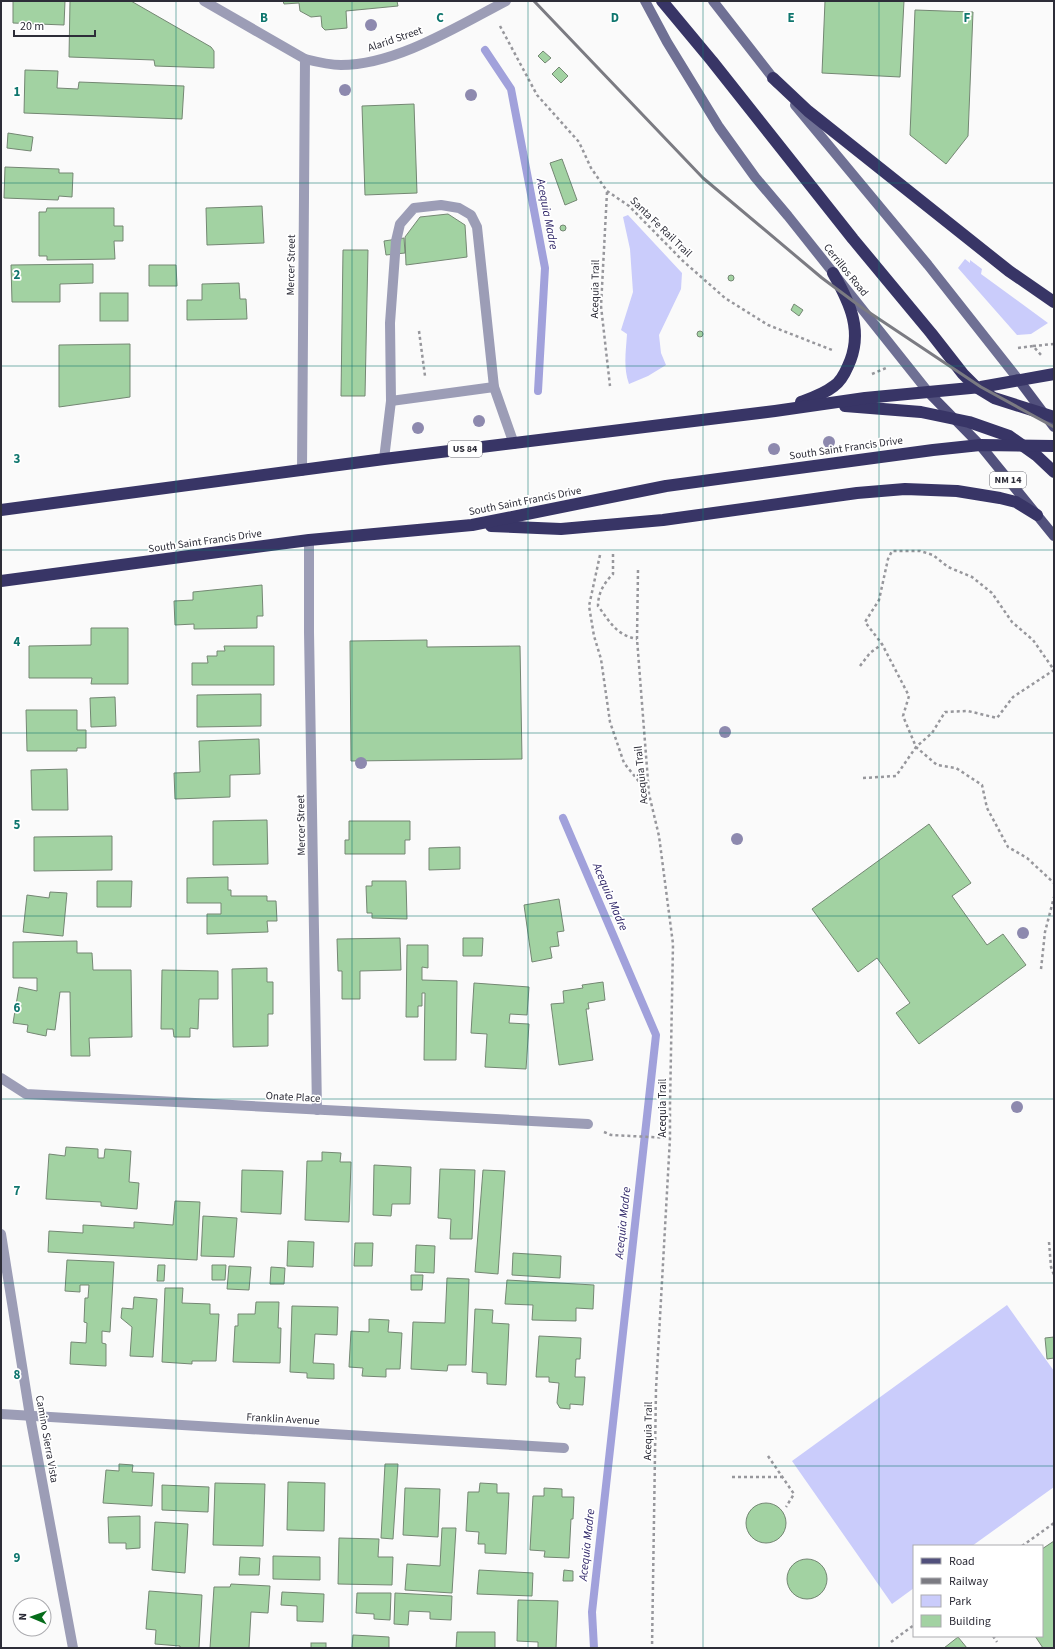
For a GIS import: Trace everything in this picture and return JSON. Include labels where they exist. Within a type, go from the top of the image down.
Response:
[{"type":"highway","points":[[662,1],[712,61],[848,234],[931,333],[963,374],[976,387],[994,398],[1050,417]]},
{"type":"highway","points":[[773,78],[808,111],[1009,271],[1054,302]]},
{"type":"highway","points":[[775,411],[819,396],[835,386],[845,373],[851,360],[856,331],[847,297],[833,274]]},
{"type":"highway","name":"US 84","points":[[1,510],[384,459],[775,411],[888,395],[929,393],[976,387],[1054,374]]},
{"type":"highway","points":[[820,405],[921,412],[954,418],[1009,436],[1024,445],[1054,472]]},
{"type":"highway","name":"South Saint Francis Drive","points":[[1,581],[309,540],[472,525],[666,486],[907,453],[980,445],[1054,446]]},
{"type":"highway","points":[[472,525],[562,530],[663,520],[857,493],[905,489],[957,491],[1000,498],[1016,502],[1037,515]]},
{"type":"main road","name":"Cerrillos Road","points":[[645,1],[667,42],[719,127],[755,177],[788,216],[929,393],[980,445],[1054,536]]},
{"type":"main road","points":[[713,1],[773,78],[928,265],[1050,417],[1054,427]]},
{"type":"street","name":"Alarid Street","points":[[204,1],[305,59],[342,65],[372,61],[398,54],[437,37],[506,1]]},
{"type":"street","name":"Mercer Street","points":[[302,471],[305,59]]},
{"type":"street","points":[[384,459],[391,401],[390,323],[396,241],[400,224],[414,208],[441,205],[459,208],[471,215],[477,227],[494,387],[514,444]]},
{"type":"street","points":[[391,401],[494,387]]},
{"type":"street","name":"Mercer Street","points":[[309,540],[309,632],[317,1110]]},
{"type":"street","name":"Onate Place","points":[[1,1078],[26,1094],[588,1124]]},
{"type":"street","name":"Camino Sierra Vista","points":[[1,1235],[30,1416],[73,1648]]},
{"type":"street","name":"Franklin Avenue","points":[[1,1414],[564,1448]]},
{"type":"path","name":"Santa Fe Rail Trail","points":[[499,24],[537,95],[579,142],[591,168],[607,191],[629,206],[683,261],[725,298],[768,325],[833,350]]},
{"type":"path","name":"Acequia Trail","points":[[607,191],[601,306],[610,386]]},
{"type":"path","points":[[419,331],[425,376]]},
{"type":"path","points":[[1020,348],[1054,344]]},
{"type":"path","points":[[1033,346],[1046,360]]},
{"type":"path","points":[[872,374],[887,368]]},
{"type":"path","points":[[863,778],[896,776],[916,747],[932,732],[945,712],[968,711],[997,718],[1013,697],[1054,670],[1033,640],[1012,622],[992,593],[972,577],[948,567],[933,555],[920,551],[892,551],[888,559],[879,600],[865,622],[882,644],[909,696],[903,716],[916,747],[937,765],[956,768],[982,785],[987,808],[1008,847],[1027,858],[1054,883]]},
{"type":"path","points":[[613,554],[613,574],[604,584],[600,592],[598,606],[616,630],[627,637],[637,638]]},
{"type":"path","points":[[600,555],[589,606],[594,636],[601,659],[610,722],[624,763],[649,794]]},
{"type":"path","name":"Acequia Trail","points":[[638,570],[637,638],[649,794],[659,836],[673,944],[670,1138],[656,1389],[652,1648]]},
{"type":"path","points":[[860,666],[870,653],[882,644]]},
{"type":"path","points":[[1041,969],[1045,932],[1054,897]]},
{"type":"path","points":[[611,1135],[670,1138]]},
{"type":"path","points":[[1049,1242],[1051,1267],[1054,1275]]},
{"type":"path","points":[[768,1456],[794,1494],[786,1507]]},
{"type":"path","points":[[732,1477],[782,1477]]},
{"type":"path","points":[[1023,1545],[1054,1523]]},
{"type":"path","points":[[890,1642],[913,1626]]},
{"type":"path","points":[[993,1637],[997,1642]]},
{"type":"green space","points":[[628,215],[682,273],[681,289],[659,335],[661,353],[666,365],[648,376],[629,384],[625,366],[627,334],[621,330],[633,292],[630,249],[623,217]]},
{"type":"green space","points":[[965,259],[970,263],[970,260],[982,269],[981,274],[1048,323],[1031,334],[1017,335],[958,268]]},
{"type":"green space","points":[[1007,1305],[1054,1371],[1054,1487],[973,1545],[913,1545],[913,1589],[892,1604],[792,1461]]},
{"type":"building","points":[[13,1],[65,1],[64,25],[13,23]]},
{"type":"building","points":[[70,1],[131,1],[211,47],[214,51],[214,68],[155,66],[154,60],[69,57]]},
{"type":"building","points":[[283,1],[397,1],[398,6],[346,11],[347,28],[325,30],[322,27],[321,16],[311,17],[300,11],[299,3],[284,4]]},
{"type":"building","points":[[825,1],[904,1],[900,77],[822,73]]},
{"type":"building","points":[[915,10],[973,12],[968,136],[946,164],[910,135]]},
{"type":"building","points":[[543,51],[551,58],[545,63],[538,56]]},
{"type":"building","points":[[559,67],[568,76],[561,83],[552,74]]},
{"type":"building","points":[[25,70],[58,71],[57,88],[78,89],[79,82],[184,86],[182,119],[24,113]]},
{"type":"building","points":[[414,104],[417,193],[365,195],[362,106]]},
{"type":"building","points":[[8,133],[33,137],[31,151],[7,148]]},
{"type":"building","points":[[562,159],[577,200],[565,205],[550,163]]},
{"type":"building","points":[[5,167],[59,169],[59,173],[73,173],[72,197],[59,196],[58,200],[4,198]]},
{"type":"building","points":[[262,206],[264,243],[207,245],[206,208]]},
{"type":"building","points":[[47,208],[114,208],[114,226],[123,226],[123,241],[114,241],[115,259],[47,260],[47,256],[39,256],[39,212],[46,212]]},
{"type":"building","points":[[448,214],[465,225],[467,257],[406,265],[405,237],[420,217]]},
{"type":"building","points":[[563,225],[566,228],[563,231],[560,228]]},
{"type":"building","points":[[404,238],[405,253],[386,255],[384,241]]},
{"type":"building","points":[[343,250],[368,250],[365,396],[341,396]]},
{"type":"building","points":[[93,264],[93,283],[60,284],[60,302],[12,302],[11,265]]},
{"type":"building","points":[[149,265],[176,265],[177,286],[149,286]]},
{"type":"building","points":[[731,275],[734,278],[731,281],[728,278]]},
{"type":"building","points":[[239,283],[240,299],[246,299],[247,319],[187,320],[187,300],[202,300],[202,284]]},
{"type":"building","points":[[100,293],[128,293],[128,321],[100,321]]},
{"type":"building","points":[[794,304],[803,310],[799,316],[791,310]]},
{"type":"building","points":[[700,331],[703,334],[700,337],[697,334]]},
{"type":"building","points":[[130,344],[130,397],[59,407],[59,345]]},
{"type":"building","points":[[262,585],[263,616],[257,616],[257,628],[194,629],[194,624],[175,625],[174,601],[193,600],[193,592]]},
{"type":"building","points":[[91,628],[128,628],[128,684],[91,684],[92,678],[29,678],[29,646],[91,645]]},
{"type":"building","points":[[427,640],[427,647],[520,646],[522,759],[351,761],[350,641]]},
{"type":"building","points":[[224,646],[274,646],[274,685],[192,685],[192,663],[208,663],[207,656],[217,656],[217,651],[225,651]]},
{"type":"building","points":[[261,694],[261,726],[197,727],[197,695]]},
{"type":"building","points":[[115,697],[116,726],[91,727],[90,698]]},
{"type":"building","points":[[26,710],[77,710],[77,730],[86,730],[86,748],[77,748],[77,751],[27,751]]},
{"type":"building","points":[[259,739],[260,774],[230,775],[230,797],[175,799],[174,773],[200,772],[199,741]]},
{"type":"building","points":[[67,769],[68,810],[32,810],[31,770]]},
{"type":"building","points":[[267,820],[268,864],[213,865],[213,821]]},
{"type":"building","points":[[349,821],[410,821],[410,840],[405,840],[405,854],[345,854],[345,840],[349,840]]},
{"type":"building","points":[[929,824],[971,883],[952,896],[987,945],[1003,934],[1026,965],[919,1044],[896,1013],[910,1003],[877,958],[858,972],[812,909]]},
{"type":"building","points":[[112,836],[112,870],[34,871],[34,837]]},
{"type":"building","points":[[460,847],[460,869],[429,870],[429,848]]},
{"type":"building","points":[[228,877],[228,890],[231,890],[231,896],[267,896],[267,901],[276,901],[277,921],[267,921],[268,932],[207,934],[207,914],[221,914],[221,903],[187,903],[187,878]]},
{"type":"building","points":[[97,881],[132,881],[131,907],[97,907]]},
{"type":"building","points":[[372,881],[406,881],[407,919],[372,918],[372,913],[367,913],[366,886],[372,886]]},
{"type":"building","points":[[50,892],[67,893],[63,936],[23,932],[27,895],[49,898]]},
{"type":"building","points":[[559,899],[564,931],[557,932],[559,946],[550,947],[552,958],[532,962],[524,905]]},
{"type":"building","points":[[400,938],[401,970],[360,971],[360,999],[342,999],[342,971],[338,971],[337,939]]},
{"type":"building","points":[[463,938],[483,938],[482,956],[463,956]]},
{"type":"building","points":[[77,941],[77,953],[92,953],[93,970],[131,970],[132,1037],[89,1038],[90,1056],[71,1056],[70,992],[60,992],[55,1030],[47,1029],[46,1036],[27,1032],[28,1025],[13,1023],[19,987],[37,991],[37,978],[13,978],[13,942]]},
{"type":"building","points":[[407,945],[428,945],[428,968],[422,967],[422,980],[457,981],[456,1060],[424,1060],[425,993],[422,993],[422,1006],[418,1006],[418,1017],[406,1017]]},
{"type":"building","points":[[267,968],[267,982],[273,982],[273,1014],[268,1014],[268,1046],[233,1047],[232,969]]},
{"type":"building","points":[[162,970],[218,971],[218,999],[199,999],[198,1029],[190,1028],[190,1037],[174,1037],[173,1029],[161,1029]]},
{"type":"building","points":[[603,982],[605,1000],[588,1003],[589,1009],[586,1009],[593,1060],[559,1065],[551,1004],[564,1003],[563,991],[583,988],[582,985]]},
{"type":"building","points":[[474,983],[529,987],[527,1015],[510,1014],[509,1023],[529,1024],[526,1069],[485,1067],[487,1034],[471,1033]]},
{"type":"building","points":[[66,1147],[98,1149],[98,1158],[104,1158],[105,1149],[131,1151],[129,1182],[139,1183],[137,1209],[101,1206],[101,1202],[46,1199],[49,1154],[65,1156]]},
{"type":"building","points":[[322,1152],[341,1153],[340,1162],[351,1162],[349,1222],[305,1220],[307,1161],[322,1161]]},
{"type":"building","points":[[374,1165],[411,1167],[410,1204],[392,1204],[391,1216],[373,1215]]},
{"type":"building","points":[[440,1169],[475,1170],[472,1239],[450,1239],[451,1219],[438,1218]]},
{"type":"building","points":[[242,1170],[283,1171],[281,1214],[241,1212]]},
{"type":"building","points":[[483,1170],[505,1171],[498,1274],[475,1272]]},
{"type":"building","points":[[175,1201],[200,1202],[197,1260],[48,1252],[49,1231],[83,1233],[83,1225],[134,1228],[134,1222],[173,1225]]},
{"type":"building","points":[[203,1216],[237,1218],[234,1257],[201,1256]]},
{"type":"building","points":[[288,1241],[314,1242],[313,1267],[287,1266]]},
{"type":"building","points":[[355,1243],[373,1243],[372,1266],[354,1266]]},
{"type":"building","points":[[416,1245],[435,1246],[434,1273],[415,1272]]},
{"type":"building","points":[[513,1253],[561,1256],[560,1278],[512,1275]]},
{"type":"building","points":[[67,1260],[114,1262],[110,1332],[102,1331],[102,1343],[106,1344],[106,1366],[70,1364],[71,1342],[86,1343],[87,1323],[84,1322],[85,1298],[88,1298],[89,1285],[80,1285],[80,1292],[65,1291]]},
{"type":"building","points":[[158,1265],[165,1265],[164,1281],[157,1281]]},
{"type":"building","points":[[212,1265],[226,1265],[225,1280],[212,1280]]},
{"type":"building","points":[[229,1266],[251,1267],[249,1290],[227,1289]]},
{"type":"building","points":[[271,1267],[285,1268],[284,1284],[270,1284]]},
{"type":"building","points":[[411,1275],[423,1275],[422,1290],[411,1290]]},
{"type":"building","points":[[447,1278],[469,1279],[466,1365],[448,1365],[447,1371],[411,1369],[413,1322],[445,1323]]},
{"type":"building","points":[[507,1280],[594,1285],[593,1309],[576,1308],[576,1321],[532,1320],[533,1305],[505,1304]]},
{"type":"building","points":[[165,1288],[183,1288],[182,1303],[210,1304],[210,1314],[219,1314],[216,1361],[192,1361],[192,1364],[162,1362]]},
{"type":"building","points":[[134,1297],[157,1299],[153,1357],[130,1356],[132,1327],[121,1318],[122,1308],[133,1309]]},
{"type":"building","points":[[256,1302],[279,1302],[278,1328],[281,1328],[280,1363],[233,1362],[235,1326],[238,1326],[238,1314],[255,1314]]},
{"type":"building","points":[[292,1306],[338,1307],[337,1335],[315,1334],[313,1363],[334,1364],[334,1379],[307,1378],[307,1373],[290,1372]]},
{"type":"building","points":[[475,1309],[493,1310],[492,1323],[509,1324],[506,1385],[487,1384],[487,1373],[472,1372]]},
{"type":"building","points":[[369,1319],[389,1320],[388,1332],[402,1333],[400,1369],[386,1369],[386,1377],[362,1376],[363,1368],[349,1367],[351,1331],[369,1332]]},
{"type":"building","points":[[539,1336],[581,1338],[580,1359],[576,1359],[575,1377],[585,1377],[583,1405],[570,1404],[570,1409],[560,1408],[557,1403],[559,1383],[549,1382],[549,1377],[536,1377]]},
{"type":"building","points":[[1054,1337],[1054,1358],[1047,1359],[1045,1338]]},
{"type":"building","points":[[119,1464],[133,1465],[132,1472],[154,1473],[152,1506],[103,1503],[106,1470],[119,1471]]},
{"type":"building","points":[[385,1464],[398,1464],[393,1539],[381,1538]]},
{"type":"building","points":[[288,1482],[325,1483],[324,1531],[287,1530]]},
{"type":"building","points":[[215,1483],[265,1484],[263,1546],[213,1545]]},
{"type":"building","points":[[480,1483],[497,1484],[497,1493],[509,1493],[506,1554],[485,1553],[485,1544],[478,1544],[479,1532],[466,1531],[468,1492],[479,1492]]},
{"type":"building","points":[[162,1485],[209,1487],[208,1512],[162,1510]]},
{"type":"building","points":[[405,1488],[440,1489],[438,1537],[403,1535]]},
{"type":"building","points":[[544,1488],[562,1489],[562,1497],[574,1497],[569,1558],[544,1557],[545,1551],[530,1550],[533,1496],[544,1496]]},
{"type":"building","points":[[766,1503],[774,1505],[780,1509],[784,1515],[786,1523],[784,1531],[780,1537],[774,1541],[766,1543],[758,1541],[752,1537],[748,1531],[746,1523],[748,1515],[752,1509],[758,1505]]},
{"type":"building","points":[[140,1516],[140,1548],[126,1549],[126,1543],[109,1543],[108,1517]]},
{"type":"building","points":[[155,1522],[188,1524],[185,1573],[152,1570]]},
{"type":"building","points":[[442,1528],[456,1528],[452,1593],[405,1590],[407,1564],[440,1566]]},
{"type":"building","points":[[339,1538],[379,1539],[378,1557],[393,1557],[392,1585],[338,1584]]},
{"type":"building","points":[[1054,1541],[1054,1648],[1043,1648],[1036,1637],[1043,1637],[1043,1548]]},
{"type":"building","points":[[273,1556],[320,1557],[320,1580],[273,1579]]},
{"type":"building","points":[[240,1557],[260,1558],[259,1575],[239,1575]]},
{"type":"building","points":[[811,1559],[818,1562],[824,1568],[827,1579],[826,1587],[818,1596],[811,1599],[803,1599],[796,1596],[788,1587],[787,1575],[790,1568],[799,1560]]},
{"type":"building","points":[[479,1570],[533,1573],[532,1596],[477,1594]]},
{"type":"building","points":[[564,1570],[573,1571],[573,1581],[563,1581]]},
{"type":"building","points":[[231,1584],[270,1586],[268,1613],[251,1612],[249,1648],[210,1648],[214,1587],[230,1587]]},
{"type":"building","points":[[149,1591],[202,1595],[199,1648],[180,1648],[180,1646],[155,1644],[156,1630],[146,1629]]},
{"type":"building","points":[[282,1592],[324,1594],[323,1622],[297,1621],[297,1606],[281,1605]]},
{"type":"building","points":[[357,1593],[391,1593],[390,1620],[374,1619],[374,1614],[356,1613]]},
{"type":"building","points":[[395,1593],[452,1596],[451,1620],[430,1619],[430,1612],[409,1611],[408,1625],[394,1624]]},
{"type":"building","points":[[518,1600],[558,1601],[556,1648],[538,1648],[538,1642],[517,1641]]},
{"type":"building","points":[[457,1632],[495,1632],[495,1648],[456,1648]]},
{"type":"building","points":[[353,1635],[389,1637],[389,1648],[352,1648]]},
{"type":"building","points":[[958,1637],[967,1648],[944,1648]]},
{"type":"building","points":[[311,1643],[326,1643],[326,1648],[311,1648]]},
{"type":"waterway","name":"Acequia Madre","points":[[485,50],[511,89],[545,268],[538,391]]},
{"type":"waterway","name":"Acequia Madre","points":[[563,818],[656,1035],[592,1612],[594,1648]]},
{"type":"railway","points":[[534,1],[703,178],[822,278],[861,307],[981,387],[1054,427]]}]
